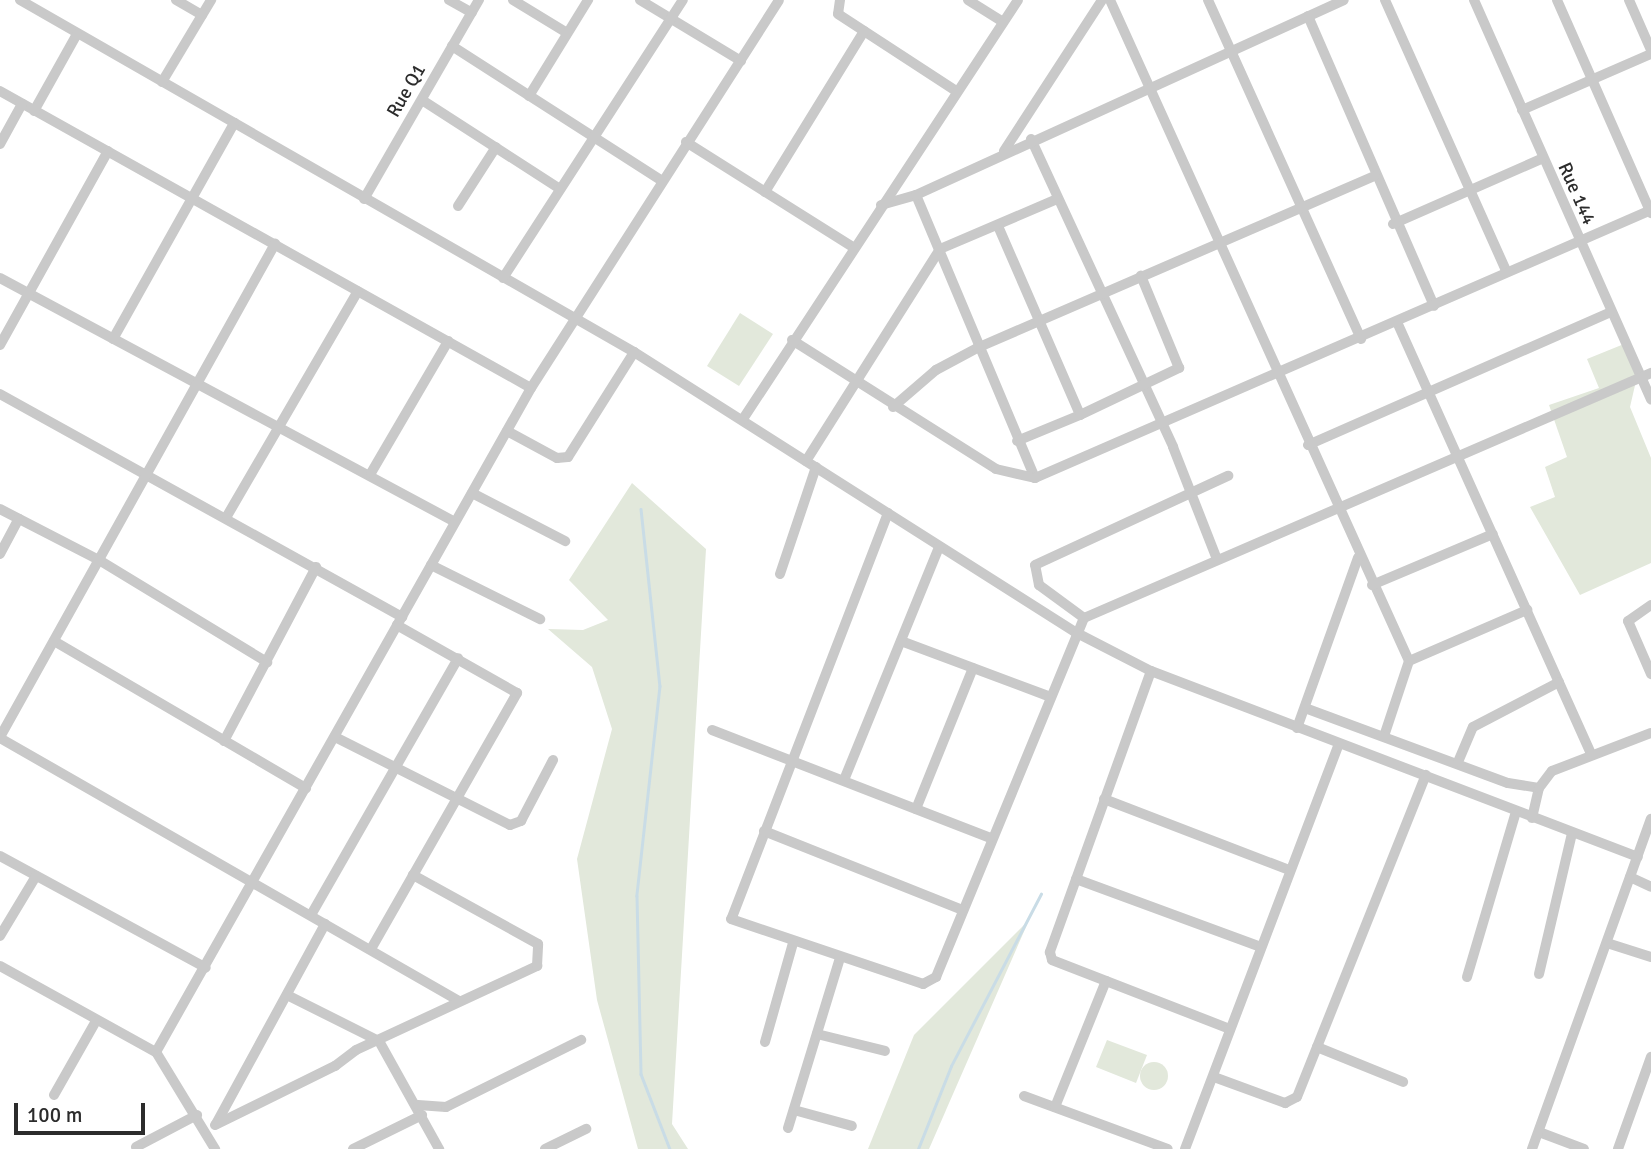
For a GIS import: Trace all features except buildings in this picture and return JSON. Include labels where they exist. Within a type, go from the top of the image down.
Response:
[{"type":"street","points":[[19,0],[634,352],[1075,632],[1151,671],[1638,857]]},
{"type":"street","points":[[176,0],[202,15]]},
{"type":"street","points":[[162,82],[211,0]]},
{"type":"street","points":[[449,0],[472,13]]},
{"type":"street","name":"Rue Q1","points":[[364,199],[480,0]]},
{"type":"street","points":[[513,0],[568,33]]},
{"type":"street","points":[[529,96],[588,0]]},
{"type":"street","points":[[640,0],[741,61]]},
{"type":"street","points":[[503,278],[560,189],[597,138],[683,0]]},
{"type":"street","points":[[156,1052],[206,968],[531,388],[661,180],[779,0]]},
{"type":"street","points":[[841,0],[838,14],[956,91]]},
{"type":"street","points":[[968,0],[1003,22]]},
{"type":"street","points":[[743,419],[792,340],[1018,0]]},
{"type":"street","points":[[1004,151],[1102,0]]},
{"type":"street","points":[[1110,0],[1335,509],[1409,661],[1384,736]]},
{"type":"street","points":[[1208,0],[1361,339]]},
{"type":"street","points":[[881,205],[916,195],[1004,151],[1231,46],[1344,0]]},
{"type":"street","points":[[1385,0],[1506,271]]},
{"type":"street","name":"Rue 144","points":[[1474,0],[1609,313],[1646,375],[1651,400]]},
{"type":"street","points":[[792,340],[893,407],[996,469],[1034,478],[1160,427],[1361,339],[1506,271],[1651,211],[1591,82],[1557,0]]},
{"type":"street","points":[[1522,110],[1591,82],[1651,52],[1629,0]]},
{"type":"street","points":[[1308,16],[1393,223],[1434,306]]},
{"type":"street","points":[[765,191],[864,31]]},
{"type":"street","points":[[34,111],[77,34]]},
{"type":"street","points":[[452,46],[661,180]]},
{"type":"street","points":[[0,91],[531,388]]},
{"type":"street","points":[[422,100],[560,189]]},
{"type":"street","points":[[0,144],[22,104]]},
{"type":"street","points":[[113,339],[234,123]]},
{"type":"street","points":[[1031,139],[1191,493],[1217,559]]},
{"type":"street","points":[[686,142],[854,248]]},
{"type":"street","points":[[458,206],[496,147]]},
{"type":"street","points":[[0,345],[108,151]]},
{"type":"street","points":[[1393,223],[1541,159]]},
{"type":"street","points":[[893,407],[936,370],[977,348],[1218,241],[1374,176]]},
{"type":"street","points":[[916,195],[940,249],[977,348],[1034,478]]},
{"type":"street","points":[[780,574],[811,464],[855,380],[940,249],[1057,199]]},
{"type":"street","points":[[998,226],[1080,415]]},
{"type":"street","points":[[275,244],[0,738],[459,1001]]},
{"type":"street","points":[[1017,441],[1080,415],[1180,366],[1141,276]]},
{"type":"street","points":[[0,278],[371,473],[456,522]]},
{"type":"street","points":[[227,516],[358,291]]},
{"type":"street","points":[[1308,445],[1609,313]]},
{"type":"street","points":[[1397,322],[1431,391],[1591,754]]},
{"type":"street","points":[[371,473],[448,341]]},
{"type":"street","points":[[507,431],[557,458],[568,457],[634,352]]},
{"type":"street","points":[[888,513],[731,919],[793,943],[931,983],[1048,696],[1075,632],[1084,618],[1458,453],[1646,375]]},
{"type":"street","points":[[0,394],[149,472],[316,567],[517,693],[370,949]]},
{"type":"street","points":[[1084,618],[1039,585],[1035,565],[1228,476]]},
{"type":"street","points":[[472,493],[565,541]]},
{"type":"street","points":[[0,509],[99,560],[267,662]]},
{"type":"street","points":[[0,554],[19,519]]},
{"type":"street","points":[[1371,585],[1493,534]]},
{"type":"street","points":[[844,780],[939,547]]},
{"type":"street","points":[[1297,728],[1358,558]]},
{"type":"street","points":[[431,565],[540,620]]},
{"type":"street","points":[[224,741],[316,567]]},
{"type":"street","points":[[1651,605],[1628,621],[1651,674]]},
{"type":"street","points":[[1409,661],[1527,611]]},
{"type":"street","points":[[54,641],[306,788]]},
{"type":"street","points":[[901,641],[1048,696]]},
{"type":"street","points":[[311,915],[458,658]]},
{"type":"street","points":[[916,808],[973,668]]},
{"type":"street","points":[[1151,671],[1076,879],[1052,960],[1230,1029]]},
{"type":"street","points":[[1458,762],[1472,727],[1559,682]]},
{"type":"street","points":[[1305,708],[1458,762],[1508,783],[1539,788]]},
{"type":"street","points":[[712,730],[990,838]]},
{"type":"street","points":[[1532,818],[1539,788],[1552,771],[1651,733]]},
{"type":"street","points":[[335,737],[516,825],[553,760]]},
{"type":"street","points":[[1185,1149],[1339,744]]},
{"type":"street","points":[[1214,1077],[1292,1102],[1317,1047],[1426,775]]},
{"type":"street","points":[[1104,800],[1289,870]]},
{"type":"street","points":[[1466,977],[1516,811]]},
{"type":"street","points":[[1532,1149],[1651,819]]},
{"type":"street","points":[[764,831],[962,910]]},
{"type":"street","points":[[1539,974],[1572,832]]},
{"type":"street","points":[[0,856],[206,968]]},
{"type":"street","points":[[215,1125],[459,1001],[531,971],[539,961],[538,944],[413,875]]},
{"type":"street","points":[[0,936],[36,876]]},
{"type":"street","points":[[1630,877],[1651,887]]},
{"type":"street","points":[[1076,879],[1261,947]]},
{"type":"street","points":[[209,1136],[326,924]]},
{"type":"street","points":[[765,1042],[793,943]]},
{"type":"street","points":[[1606,943],[1651,957]]},
{"type":"street","points":[[789,1128],[841,958]]},
{"type":"street","points":[[0,966],[156,1052],[197,1115],[215,1149]]},
{"type":"street","points":[[1055,1107],[1106,982]]},
{"type":"street","points":[[287,995],[379,1041],[420,1110],[439,1149]]},
{"type":"street","points":[[54,1095],[96,1021]]},
{"type":"street","points":[[817,1034],[885,1051]]},
{"type":"street","points":[[353,1149],[420,1110],[446,1107],[581,1040]]},
{"type":"street","points":[[1317,1047],[1403,1082]]},
{"type":"street","points":[[1618,1149],[1651,1057]]},
{"type":"street","points":[[1024,1096],[1168,1149]]},
{"type":"street","points":[[794,1110],[852,1126]]},
{"type":"street","points":[[136,1147],[197,1115]]},
{"type":"street","points":[[545,1149],[586,1129]]},
{"type":"street","points":[[1539,1132],[1584,1149]]},
{"type":"shaded area","points":[[740,313],[773,334],[739,386],[707,366]]},
{"type":"shaded area","points":[[1624,344],[1639,368],[1630,407],[1651,458],[1651,563],[1580,595],[1530,507],[1555,497],[1545,467],[1567,457],[1549,405],[1599,388],[1587,359]]},
{"type":"shaded area","points":[[632,483],[706,549],[672,1124],[688,1149],[638,1149],[597,1000],[577,859],[612,729],[592,667],[548,629],[583,630],[608,620],[569,580]]},
{"type":"shaded area","points":[[1029,920],[929,1149],[868,1149],[914,1035]]},
{"type":"shaded area","points":[[1107,1040],[1147,1055],[1136,1083],[1096,1067]]},
{"type":"shaded area","points":[[1154,1062],[1164,1066],[1168,1076],[1164,1086],[1154,1090],[1144,1086],[1140,1076],[1144,1066]]},
{"type":"waterway","points":[[641,509],[660,686],[637,896],[641,1074],[670,1149]]},
{"type":"waterway","points":[[918,1149],[951,1066],[1041,894]]}]
